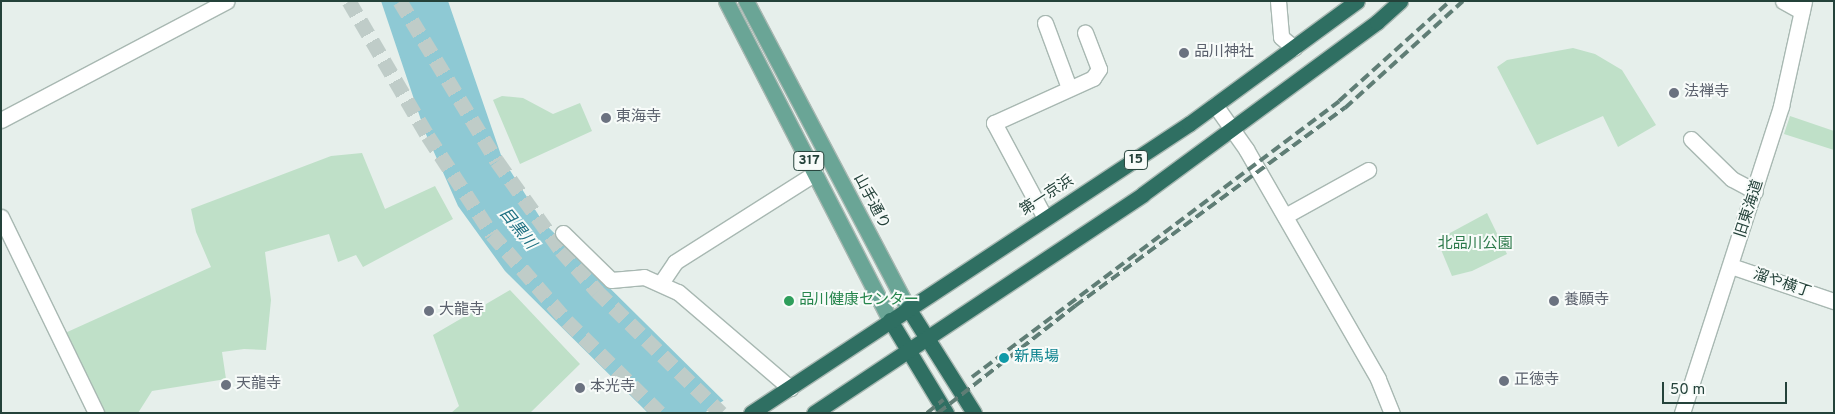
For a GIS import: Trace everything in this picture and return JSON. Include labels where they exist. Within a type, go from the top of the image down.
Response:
[{"type":"highway","name":"第一京浜","points":[[751,413],[1216,105],[1357,1]]},
{"type":"highway","name":"15","points":[[814,413],[925,337],[1143,194],[1377,22],[1400,1]]},
{"type":"highway","name":"山手通り","points":[[908,308],[974,413]]},
{"type":"highway","points":[[890,320],[946,413]]},
{"type":"main road","name":"317","points":[[726,1],[890,320]]},
{"type":"main road","name":"山手通り","points":[[750,3],[908,308]]},
{"type":"street","points":[[1,120],[227,1]]},
{"type":"street","points":[[1278,1],[1281,37],[1294,48]]},
{"type":"street","points":[[1783,1],[1802,6]]},
{"type":"street","name":"旧東海道","points":[[1682,413],[1731,266],[1781,106],[1802,6]]},
{"type":"street","points":[[1044,23],[1069,88]]},
{"type":"street","points":[[1045,218],[994,123],[1093,78],[1099,70],[1085,32]]},
{"type":"street","points":[[1216,105],[1285,216],[1378,379],[1392,413]]},
{"type":"street","points":[[1691,139],[1732,179],[1755,191]]},
{"type":"street","points":[[1285,216],[1368,170]]},
{"type":"street","points":[[662,283],[675,262],[815,173]]},
{"type":"street","points":[[1,217],[96,413]]},
{"type":"street","points":[[563,233],[611,280],[644,277],[662,283],[698,307],[790,388]]},
{"type":"street","name":"溜や横丁","points":[[1731,266],[1834,301]]},
{"type":"green space","points":[[1573,48],[1595,54],[1622,70],[1656,125],[1618,147],[1603,116],[1537,145],[1497,67],[1507,60]]},
{"type":"green space","points":[[502,96],[523,98],[553,114],[580,103],[592,131],[520,164],[493,100]]},
{"type":"green space","points":[[1790,116],[1834,131],[1834,150],[1784,134]]},
{"type":"green space","points":[[362,153],[385,209],[435,186],[453,219],[363,267],[356,255],[338,262],[329,234],[265,252],[271,300],[266,350],[244,349],[222,352],[226,379],[152,391],[138,413],[106,413],[65,333],[211,267],[196,232],[191,209],[331,156]]},
{"type":"green space","name":"北品川公園","points":[[1487,213],[1507,254],[1472,271],[1452,276],[1437,240]]},
{"type":"green space","points":[[510,290],[580,364],[530,413],[451,413],[459,406],[433,335]]},
{"type":"water","name":"目黒川","points":[[381,1],[448,1],[502,158],[543,222],[736,413],[648,413],[505,271],[458,206],[425,132]]},
{"type":"pier","points":[[726,399],[738,413],[704,413]]},
{"type":"tunnel","points":[[349,1],[428,136],[492,234],[567,321],[660,413]]},
{"type":"tunnel","points":[[400,1],[497,161],[561,250],[597,291],[721,413]]},
{"type":"railway","points":[[972,377],[1339,101],[1450,1]]},
{"type":"railway","points":[[938,413],[1075,306],[1345,108],[1463,1]]},
{"type":"railway","points":[[927,413],[943,400]]},
{"type":"place","name":"品川神社","points":[[1184,53]]},
{"type":"place","name":"法禅寺","points":[[1674,93]]},
{"type":"place","name":"東海寺","points":[[606,118]]},
{"type":"place","name":"品川健康センター","points":[[789,301]]},
{"type":"place","name":"養願寺","points":[[1554,301]]},
{"type":"place","name":"大龍寺","points":[[429,311]]},
{"type":"place","name":"新馬場","points":[[1004,358]]},
{"type":"place","name":"正徳寺","points":[[1504,381]]},
{"type":"place","name":"天龍寺","points":[[226,385]]},
{"type":"place","name":"本光寺","points":[[580,388]]}]
